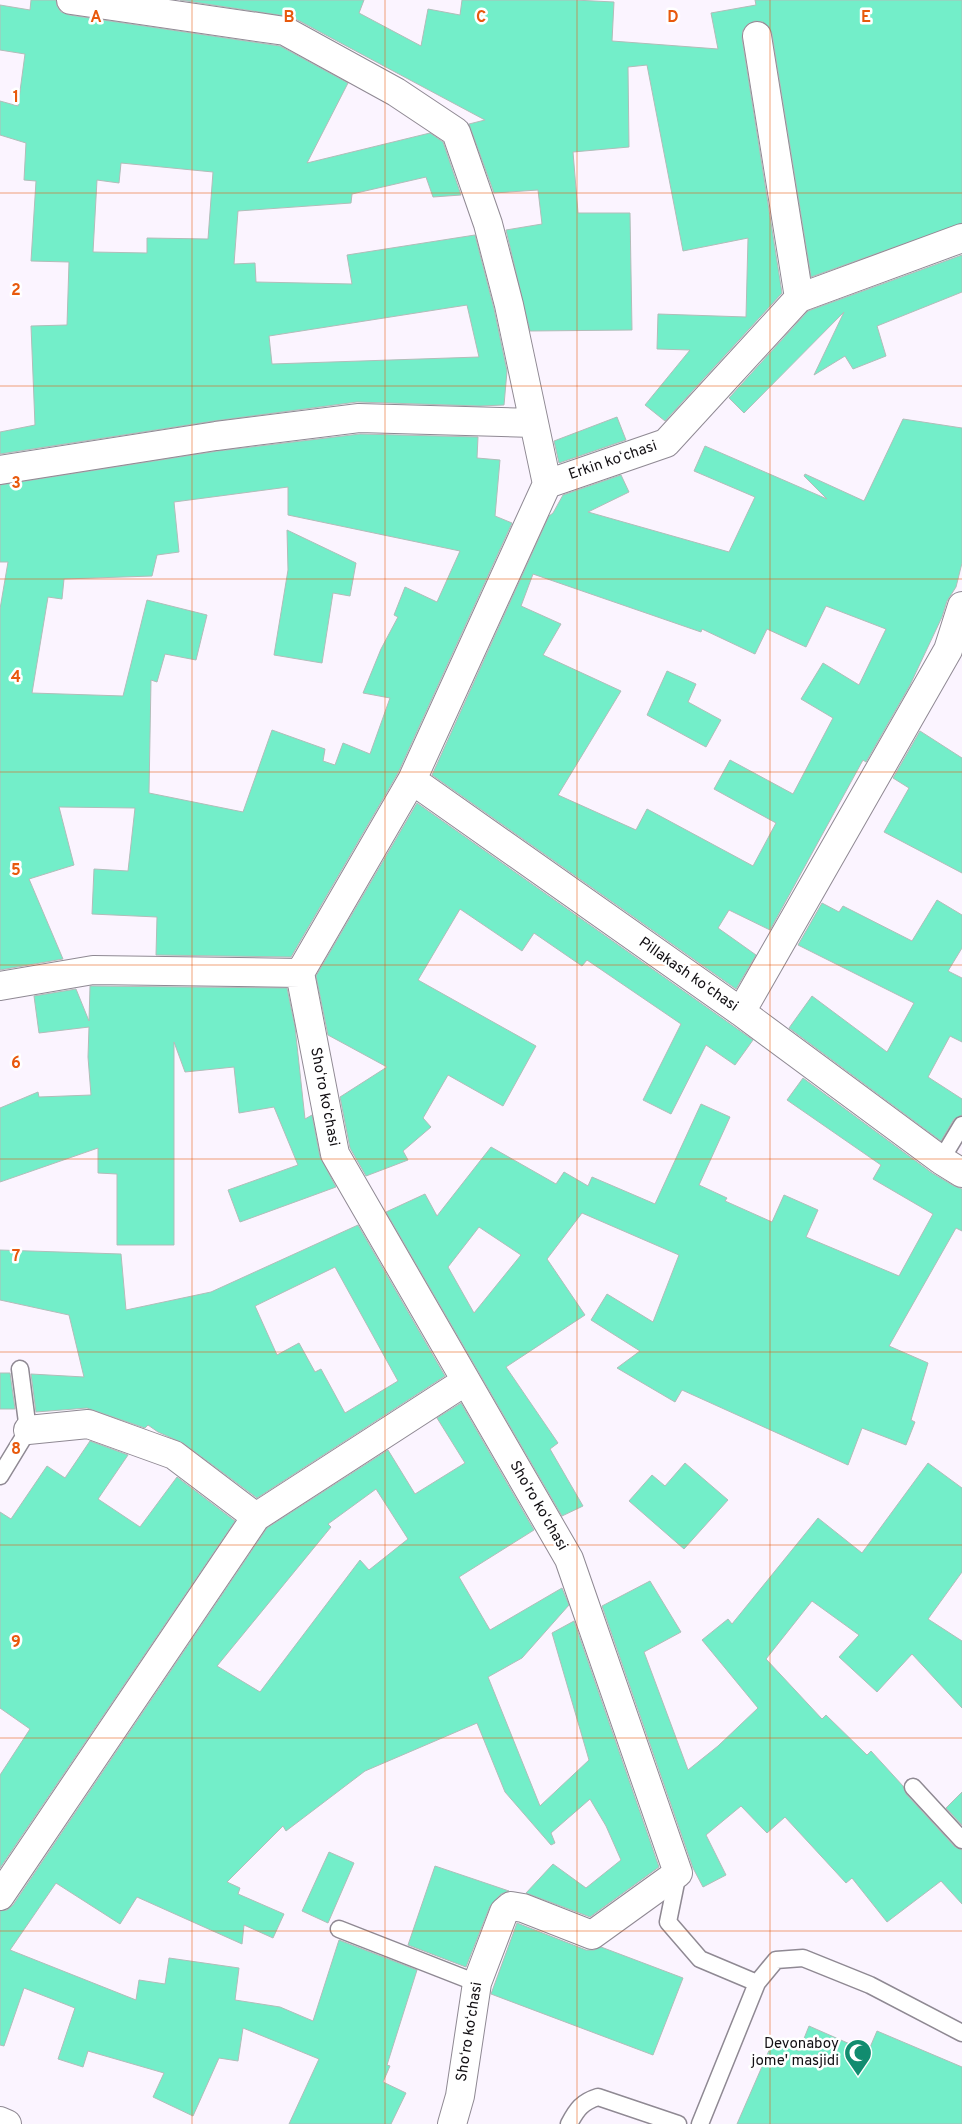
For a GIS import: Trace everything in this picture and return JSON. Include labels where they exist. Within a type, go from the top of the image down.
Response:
[{"type":"street","points":[[0,986],[93,970],[300,973],[412,780],[547,484],[508,305],[488,224],[456,132],[396,92],[284,31],[72,0]]},
{"type":"street","points":[[757,36],[799,298]]},
{"type":"street","name":"Erkin koʻchasi","points":[[547,484],[666,443],[799,298],[962,238]]},
{"type":"street","points":[[0,470],[216,436],[359,418],[533,423]]},
{"type":"street","points":[[742,1012],[948,650],[962,606]]},
{"type":"street","name":"Pillakash koʻchasi","points":[[412,780],[742,1012],[952,1166]]},
{"type":"street","name":"Shoʻro koʻchasi","points":[[300,973],[335,1154],[569,1559],[678,1873],[592,1935],[523,1908],[511,1906],[504,1912],[477,1983],[460,2096],[452,2124]]},
{"type":"street","points":[[0,1896],[256,1517],[466,1381]]},
{"type":"street","points":[[28,1430],[88,1424],[174,1455],[256,1517]]},
{"type":"street","points":[[0,2121],[7,2124]]},
{"type":"lane","points":[[952,1166],[962,1125]]},
{"type":"lane","points":[[0,1476],[28,1430],[20,1370]]},
{"type":"lane","points":[[913,1786],[962,1840]]},
{"type":"lane","points":[[678,1873],[668,1922],[700,1959],[757,1983]]},
{"type":"lane","points":[[339,1929],[477,1983]]},
{"type":"lane","points":[[700,2124],[757,1983],[776,1960],[804,1958],[870,1985],[962,2033]]},
{"type":"lane","points":[[569,2124],[586,2100],[598,2097],[678,2124]]},
{"type":"building","points":[[31,0],[56,0],[61,12],[69,15],[280,46],[348,83],[307,163],[430,133],[443,142],[461,195],[433,197],[426,177],[352,194],[351,203],[238,211],[234,264],[255,263],[256,282],[352,284],[347,255],[475,235],[494,309],[507,371],[504,405],[357,402],[214,421],[0,454],[0,432],[35,425],[31,326],[67,325],[69,262],[31,261],[36,181],[24,180],[26,143],[0,135],[0,101],[18,106],[25,54],[0,50],[0,5],[30,10]],"holes":[[[121,163],[213,172],[208,239],[147,238],[147,253],[93,252],[97,180],[119,183]],[[467,305],[479,357],[272,364],[269,336]]]},
{"type":"building","points":[[180,0],[364,0],[359,13],[421,46],[428,9],[460,15],[462,0],[614,2],[612,41],[718,49],[711,13],[756,5],[755,0],[962,0],[962,223],[811,277],[772,34],[769,27],[763,22],[755,21],[748,24],[743,30],[742,38],[782,293],[665,421],[645,405],[690,350],[657,349],[658,314],[746,317],[748,238],[683,251],[647,65],[628,67],[629,147],[573,152],[578,213],[630,213],[632,330],[530,331],[506,230],[542,224],[538,190],[494,193],[469,124],[485,120],[292,17]]},
{"type":"building","points":[[962,255],[962,292],[877,326],[886,356],[853,369],[845,356],[814,375],[844,312],[744,413],[729,398],[808,311]]},
{"type":"building","points":[[617,417],[626,440],[559,463],[554,441]]},
{"type":"building","points":[[903,419],[962,428],[962,563],[956,587],[947,601],[942,617],[910,685],[866,762],[863,760],[770,930],[729,910],[718,928],[756,955],[736,989],[432,775],[549,516],[553,513],[563,495],[621,475],[629,492],[588,512],[729,552],[755,497],[694,471],[705,446],[827,499],[804,476],[805,474],[864,501]],"holes":[[[533,574],[701,632],[702,629],[755,654],[767,629],[806,647],[826,606],[886,629],[859,685],[823,663],[801,699],[833,718],[793,794],[730,760],[714,789],[776,823],[753,866],[647,809],[636,830],[558,795],[621,691],[543,655],[561,624],[521,606]]]},
{"type":"building","points":[[360,434],[478,437],[477,458],[500,460],[495,516],[512,523],[398,773],[291,957],[156,955],[157,917],[92,914],[94,869],[128,871],[135,808],[59,807],[74,865],[29,879],[63,959],[0,970],[0,609],[8,562],[0,562],[0,485],[218,451]],"holes":[[[288,487],[288,515],[460,551],[437,602],[405,587],[394,615],[398,617],[381,649],[363,693],[390,698],[370,754],[343,743],[335,765],[323,761],[325,749],[272,730],[243,812],[149,793],[151,680],[157,682],[165,654],[196,660],[207,615],[147,600],[123,696],[32,693],[48,597],[62,599],[64,579],[152,576],[157,555],[179,552],[174,502]]]},
{"type":"building","points":[[287,530],[356,563],[350,596],[333,593],[322,663],[274,655],[288,570]]},
{"type":"building","points":[[667,671],[696,684],[688,702],[721,720],[706,747],[647,715]]},
{"type":"building","points":[[920,731],[962,758],[962,873],[884,832],[909,788],[893,778]]},
{"type":"building","points":[[417,803],[753,1040],[735,1065],[706,1045],[671,1114],[643,1100],[681,1024],[587,960],[582,966],[534,933],[522,951],[460,909],[418,980],[536,1046],[503,1106],[448,1075],[423,1118],[431,1127],[403,1151],[408,1160],[366,1176],[350,1148],[340,1097],[387,1067],[328,1035],[316,976]]},
{"type":"building","points":[[937,900],[962,915],[962,948],[948,971],[962,978],[962,1042],[950,1036],[928,1077],[962,1099],[962,1115],[954,1119],[941,1141],[789,1028],[812,996],[887,1052],[914,1003],[798,945],[822,903],[839,912],[843,906],[912,941]]},
{"type":"building","points":[[90,986],[287,988],[295,1027],[305,1119],[312,1115],[320,1157],[336,1187],[240,1222],[228,1190],[298,1165],[274,1107],[239,1113],[234,1067],[185,1072],[174,1042],[174,1245],[117,1245],[117,1174],[98,1173],[98,1148],[0,1182],[0,1108],[38,1092],[39,1097],[91,1095],[88,1057],[89,1027],[39,1033],[34,996],[76,989],[89,1021]]},
{"type":"building","points":[[803,1078],[932,1173],[962,1189],[962,1231],[956,1228],[889,1346],[928,1363],[911,1420],[915,1422],[906,1445],[862,1428],[848,1465],[682,1390],[675,1402],[617,1368],[640,1351],[591,1320],[607,1294],[653,1322],[679,1255],[582,1213],[547,1259],[585,1315],[506,1367],[558,1443],[550,1449],[583,1506],[562,1516],[386,1212],[425,1194],[437,1216],[491,1147],[556,1184],[564,1172],[588,1186],[592,1177],[655,1204],[701,1104],[730,1117],[699,1185],[727,1198],[725,1201],[772,1222],[784,1195],[818,1210],[806,1237],[899,1276],[933,1214],[873,1179],[881,1165],[787,1100]],"holes":[[[479,1227],[521,1255],[474,1313],[448,1267]]]},
{"type":"building","points":[[358,1225],[445,1376],[257,1498],[183,1443],[158,1432],[148,1425],[145,1428],[87,1408],[36,1412],[31,1374],[84,1377],[69,1315],[0,1300],[0,1250],[121,1254],[126,1310],[211,1292]],"holes":[[[335,1267],[398,1381],[345,1413],[321,1369],[315,1372],[299,1343],[277,1355],[255,1306]]]},
{"type":"building","points":[[0,1373],[10,1373],[15,1409],[0,1409]]},
{"type":"building","points":[[461,1403],[534,1530],[459,1577],[490,1630],[562,1588],[569,1605],[522,1658],[488,1677],[540,1806],[589,1760],[552,1633],[574,1621],[659,1867],[590,1917],[526,1893],[553,1864],[586,1888],[621,1860],[606,1826],[590,1799],[551,1833],[555,1843],[551,1845],[505,1792],[477,1723],[365,1771],[286,1831],[283,1826],[227,1882],[240,1888],[238,1894],[284,1914],[273,1938],[244,1925],[242,1944],[137,1897],[120,1924],[56,1883],[10,1950],[136,2000],[139,1980],[165,1984],[169,1958],[239,1968],[235,2000],[280,2007],[313,2021],[339,1940],[417,1970],[387,2065],[390,2066],[383,2082],[406,2093],[391,2124],[289,2124],[319,2059],[243,2028],[238,2061],[219,2058],[193,2116],[153,2097],[164,2073],[88,2051],[83,2067],[58,2059],[75,2008],[24,1988],[4,2046],[0,2045],[0,1911],[7,1910],[13,1905],[267,1528],[388,1450],[415,1494],[465,1463],[437,1418]],"holes":[[[376,1489],[408,1539],[369,1570],[360,1560],[260,1692],[217,1666],[331,1527],[328,1524]]]},
{"type":"building","points":[[90,1441],[128,1455],[98,1499],[140,1527],[177,1477],[235,1521],[0,1868],[0,1775],[30,1729],[0,1708],[0,1512],[11,1519],[47,1466],[65,1478]]},
{"type":"building","points":[[685,1463],[728,1500],[684,1549],[629,1501],[652,1475],[665,1486]]},
{"type":"building","points":[[928,1463],[962,1488],[962,1572],[928,1619],[962,1641],[962,1708],[912,1654],[877,1692],[839,1657],[859,1635],[812,1601],[766,1659],[822,1719],[826,1715],[867,1755],[871,1751],[903,1786],[906,1794],[955,1847],[962,1850],[962,1904],[941,1881],[887,1922],[852,1878],[846,1883],[785,1817],[767,1833],[741,1806],[706,1835],[726,1875],[703,1887],[693,1868],[602,1606],[650,1581],[681,1632],[644,1652],[688,1770],[718,1746],[758,1708],[702,1640],[728,1619],[732,1624],[818,1518],[862,1553]]},
{"type":"building","points":[[962,1792],[962,1825],[946,1808]]},
{"type":"building","points":[[329,1852],[354,1863],[328,1923],[302,1911]]},
{"type":"building","points":[[435,1866],[509,1891],[501,1894],[490,1906],[466,1967],[408,1945]]},
{"type":"building","points":[[517,1923],[586,1950],[594,1950],[601,1947],[683,1978],[653,2055],[491,1994]]},
{"type":"building","name":"Devonaboy jome' masjidi","points":[[809,2026],[868,2052],[877,2031],[962,2067],[962,2124],[737,2124],[774,2039],[799,2051]]},
{"type":"place","name":"Devonaboy jome' masjidi","points":[[858,2077]]}]
